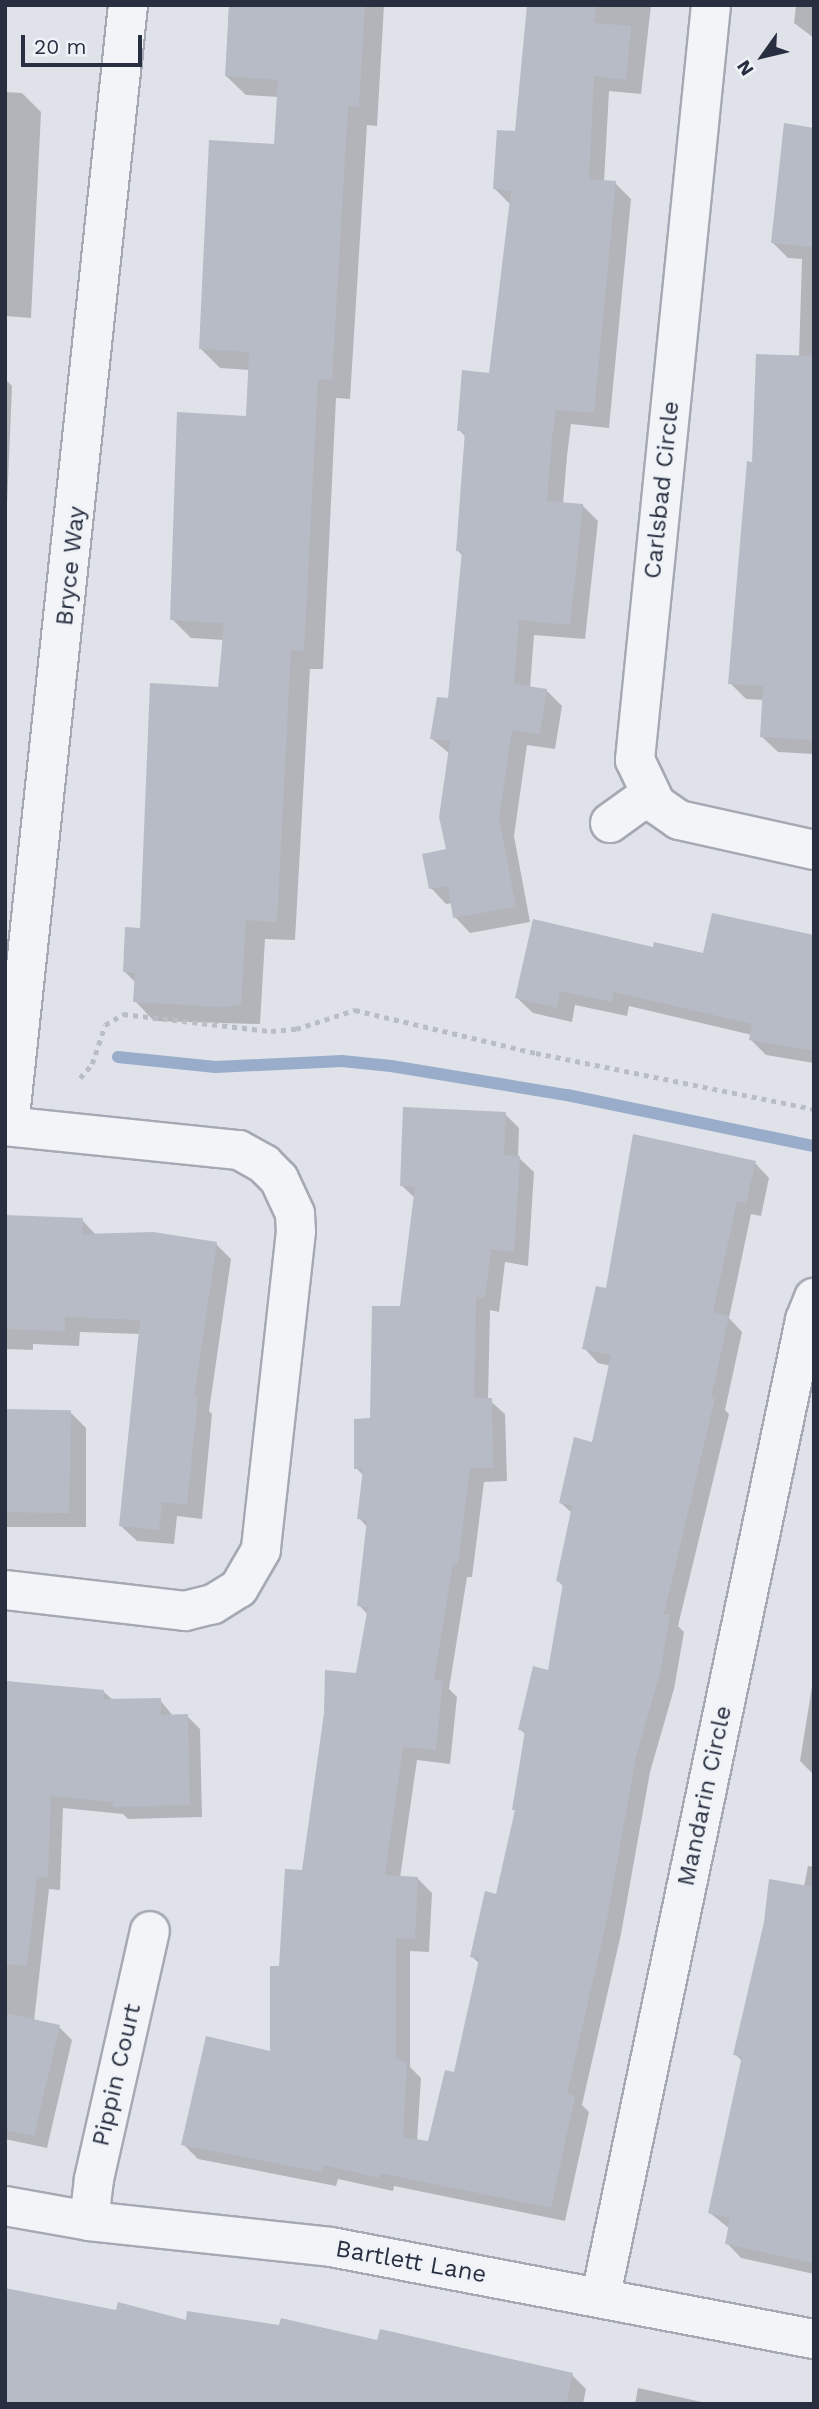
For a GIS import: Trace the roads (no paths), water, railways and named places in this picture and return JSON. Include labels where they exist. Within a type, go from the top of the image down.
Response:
[{"type":"street","name":"Bryce Way","points":[[7,1126],[128,5]]},
{"type":"street","name":"Carlsbad Circle","points":[[711,5],[634,743],[635,760],[650,794],[664,811],[691,826],[814,850]]},
{"type":"street","points":[[610,823],[650,794]]},
{"type":"street","points":[[5,1590],[185,1611],[213,1604],[239,1588],[261,1550],[296,1231],[295,1214],[279,1179],[264,1164],[239,1150],[7,1126]]},
{"type":"street","name":"Mandarin Circle","points":[[601,2295],[802,1334],[814,1298]]},
{"type":"street","name":"Pippin Court","points":[[89,2221],[94,2179],[150,1931]]},
{"type":"street","name":"Bartlett Lane","points":[[5,2206],[89,2221],[331,2247],[601,2295],[814,2339]]},
{"type":"waterway","points":[[118,1057],[215,1067],[342,1061],[391,1066],[567,1095],[814,1146]]}]
